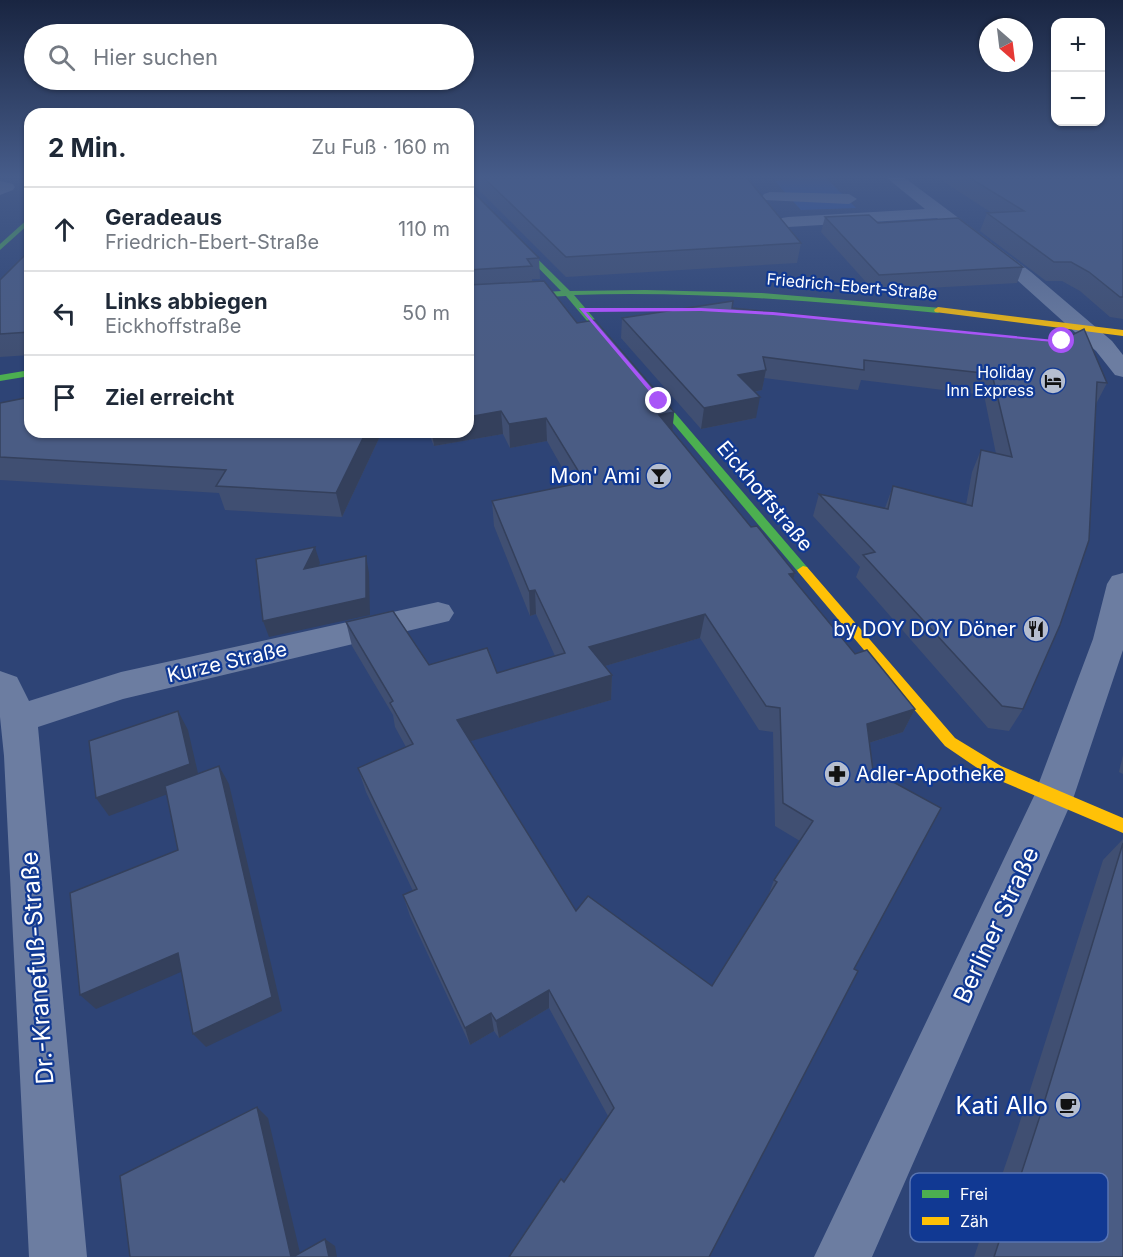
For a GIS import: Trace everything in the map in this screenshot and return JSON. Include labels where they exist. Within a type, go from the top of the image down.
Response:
[{"type":"street","points":[[0,249],[12,237]]},
{"type":"street","name":"Eickhoffstraße","points":[[512,237],[566,291],[950,742],[995,771],[1123,826]]},
{"type":"street","points":[[975,237],[995,251],[1099,341],[1123,370]]},
{"type":"street","name":"Friedrich-Ebert-Straße","points":[[474,299],[566,291],[694,290],[760,293],[860,302],[1099,341],[1123,333]]},
{"type":"street","points":[[561,311],[598,310]]},
{"type":"street","points":[[0,378],[24,374]]},
{"type":"street","name":"Berliner Straße","points":[[843,1257],[1054,796],[1062,769],[1105,660],[1123,584]]},
{"type":"street","name":"Kurze Straße","points":[[9,701],[121,686],[438,614]]},
{"type":"street","name":"Dr.-Kranefuß-Straße","points":[[9,701],[23,756],[58,1257]]},
{"type":"building","points":[[474,237],[518,237],[539,258],[527,259],[532,266],[474,270]]},
{"type":"building","points":[[545,237],[796,237],[801,243],[566,257]]},
{"type":"building","points":[[843,237],[983,237],[1023,267],[879,275]]},
{"type":"building","points":[[1019,237],[1123,237],[1123,297],[1071,262],[1054,262]]},
{"type":"building","points":[[24,256],[24,332],[0,334],[0,280]]},
{"type":"building","points":[[544,281],[577,323],[595,320],[674,412],[659,415],[751,527],[757,526],[795,573],[789,574],[855,654],[867,650],[915,709],[867,724],[873,771],[941,808],[854,969],[858,971],[709,1257],[509,1257],[561,1179],[564,1182],[614,1108],[549,990],[496,1021],[491,1013],[465,1028],[403,895],[417,889],[358,768],[413,744],[390,703],[393,701],[346,622],[393,611],[429,665],[487,648],[497,673],[565,653],[535,590],[529,591],[492,501],[585,482],[546,418],[509,424],[501,411],[474,416],[474,285]],"holes":[[[705,614],[766,706],[780,708],[783,803],[813,821],[774,880],[777,882],[712,986],[588,896],[576,911],[457,720],[612,675],[589,647]]]},
{"type":"building","points":[[733,301],[732,308],[1058,342],[1084,329],[1107,383],[1097,382],[1089,540],[1060,625],[1023,709],[1002,706],[863,555],[875,552],[819,494],[888,509],[893,486],[972,506],[981,450],[1012,457],[992,374],[864,360],[864,370],[763,357],[766,370],[738,375],[760,397],[704,408],[622,318]]},
{"type":"building","points":[[24,398],[24,438],[363,438],[336,493],[216,486],[226,470],[0,457],[0,403]]},
{"type":"building","points":[[315,547],[304,569],[366,556],[366,598],[263,621],[256,559]]},
{"type":"building","points":[[178,711],[190,764],[96,798],[89,741]]},
{"type":"building","points":[[219,766],[272,997],[193,1034],[178,953],[80,995],[70,893],[178,850],[165,786]]},
{"type":"building","points":[[1123,843],[1123,1257],[994,1257],[999,1242],[1108,1242],[1108,1173],[1021,1173]]},
{"type":"building","points":[[257,1107],[291,1257],[130,1257],[120,1176]]},
{"type":"building","points":[[325,1239],[329,1257],[293,1257]]},
{"type":"traffic: fast","points":[[0,248],[12,237]]},
{"type":"traffic: fast","points":[[512,237],[566,291],[803,570]]},
{"type":"traffic: fast","points":[[474,299],[586,293],[703,293],[938,310]]},
{"type":"traffic: fast","points":[[0,378],[24,374]]},
{"type":"traffic: slow","points":[[938,310],[1123,333]]},
{"type":"traffic: slow","points":[[803,570],[950,742],[995,771],[1123,826]]},
{"type":"place","name":"Holiday Inn Express","points":[[1053,381]]},
{"type":"place","name":"Mon' Ami","points":[[659,476]]},
{"type":"place","name":"by DOY DOY Döner","points":[[1036,629]]},
{"type":"place","name":"Adler-Apotheke","points":[[837,774]]},
{"type":"place","name":"Kati Allo","points":[[1068,1105]]},
{"type":"route","points":[[659,401],[581,310],[701,310],[773,314],[1062,341]]}]
